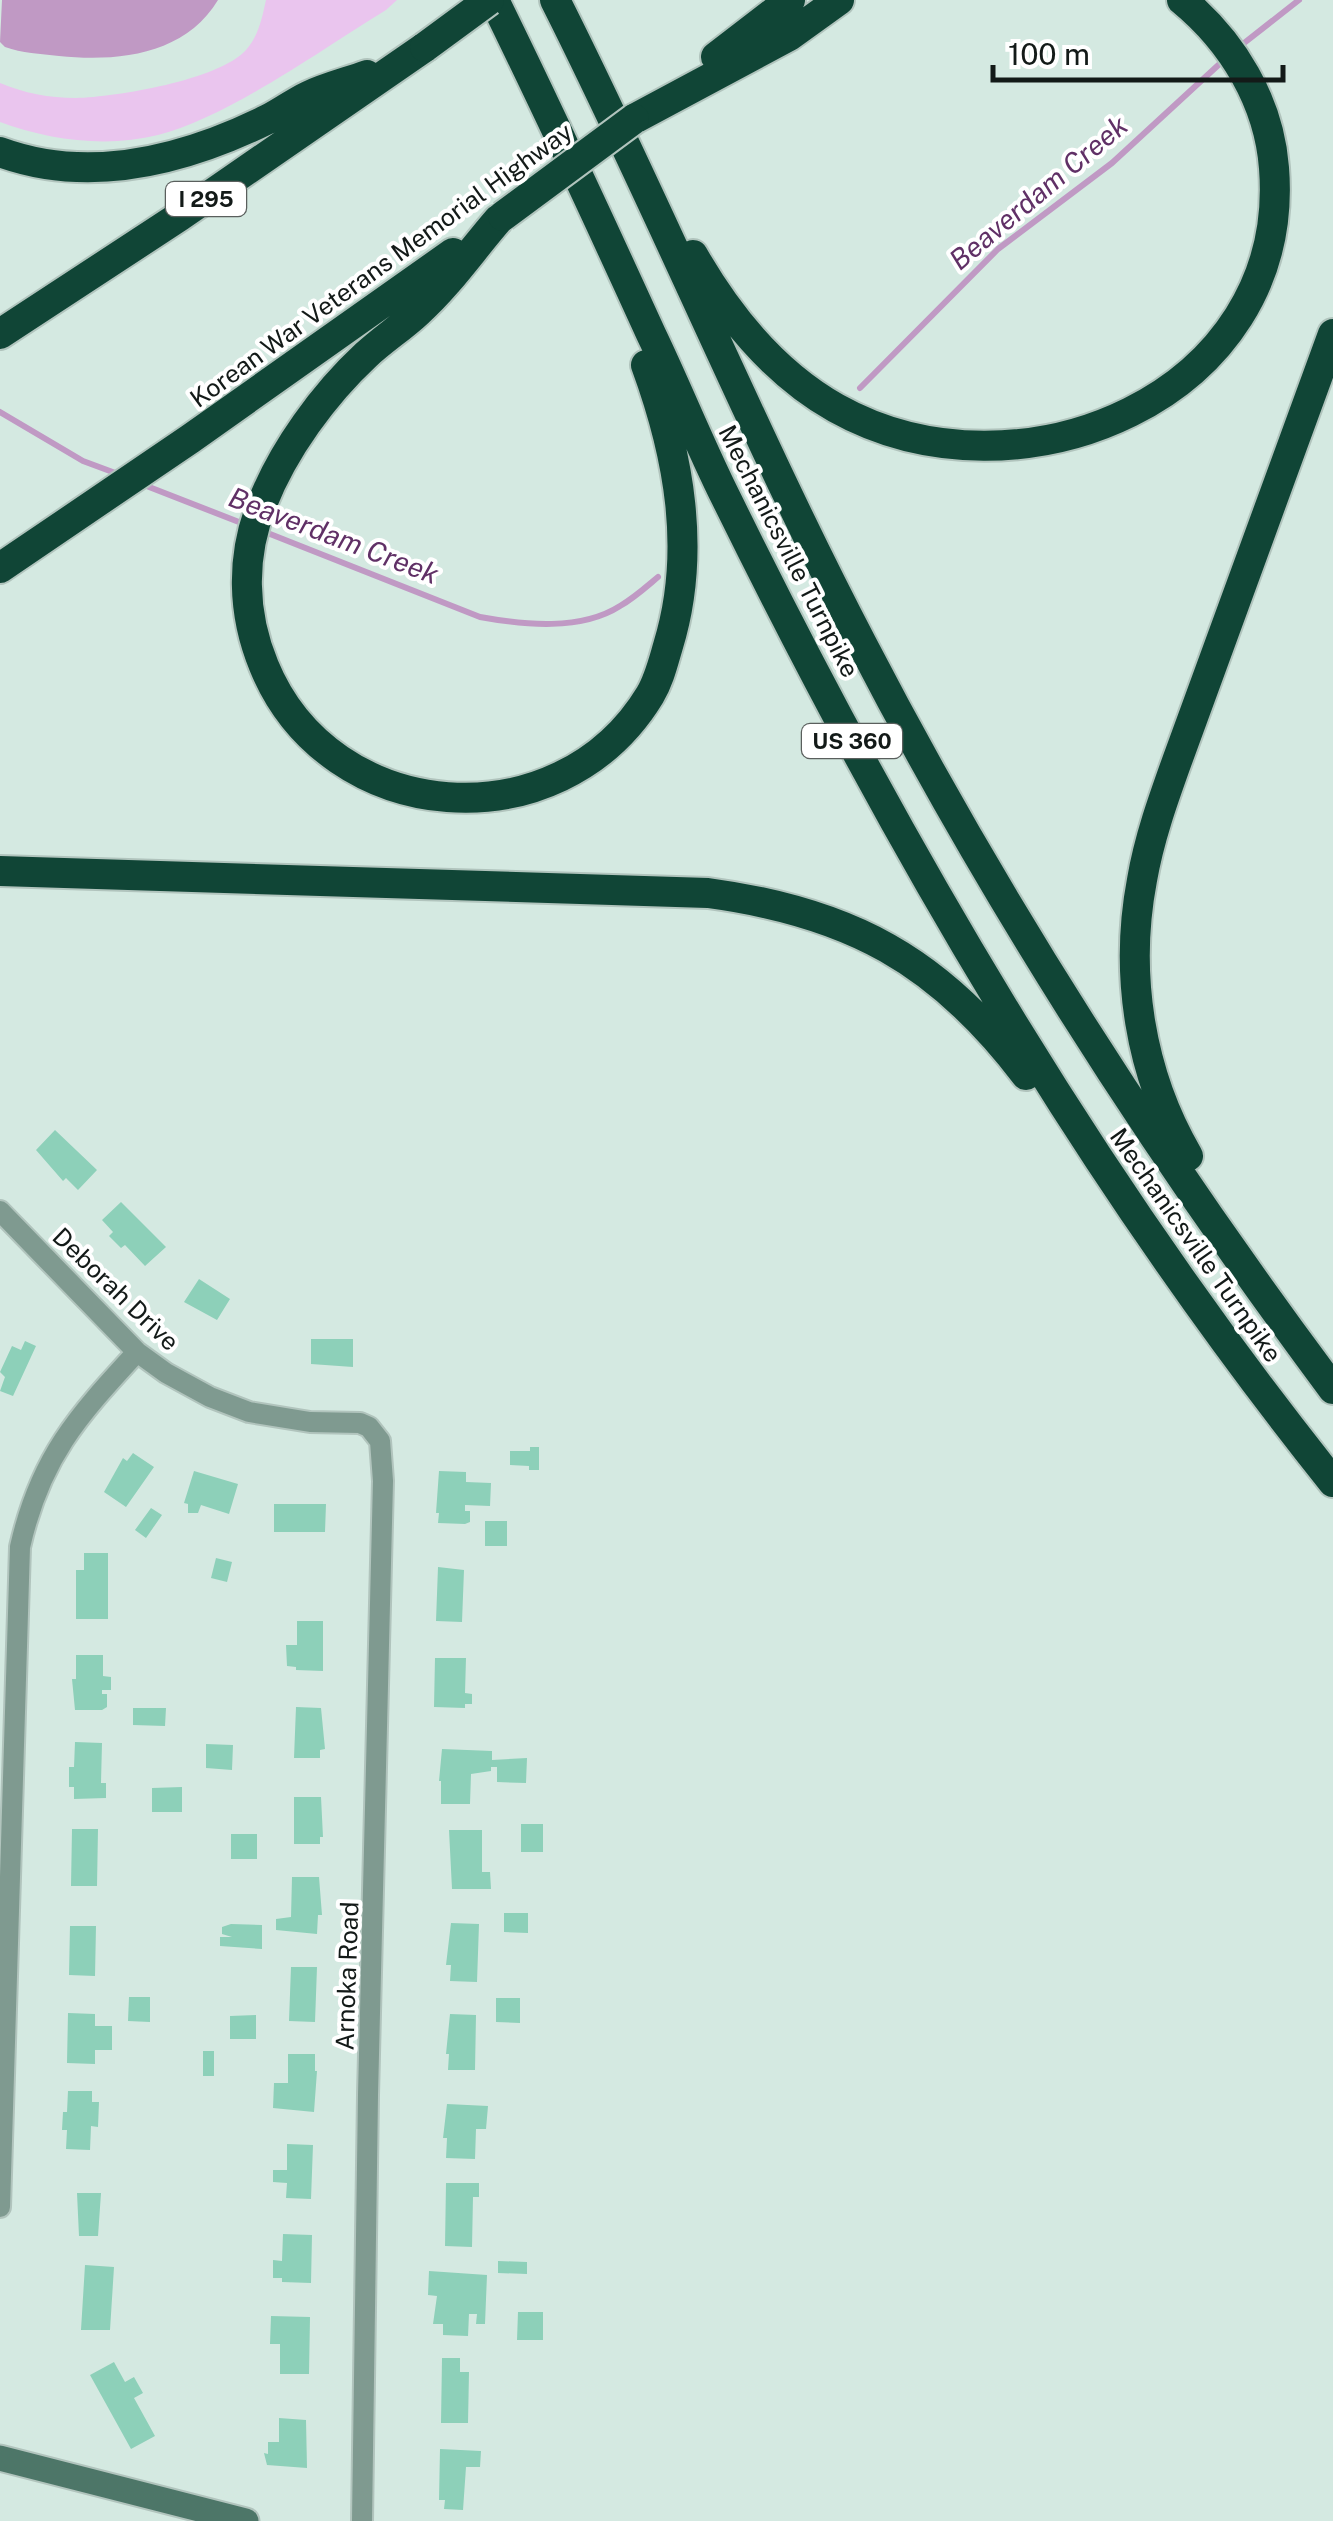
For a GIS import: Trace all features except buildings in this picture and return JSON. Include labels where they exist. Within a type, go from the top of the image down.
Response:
[{"type":"highway","name":"Mechanicsville Turnpike","points":[[490,0],[514,41],[730,506],[883,801],[1046,1076],[1133,1212],[1272,1405]]},
{"type":"highway","name":"I 295","points":[[5,331],[290,142],[490,0]]},
{"type":"highway","points":[[715,66],[790,0]]},
{"type":"highway","points":[[715,66],[789,36],[839,0]]},
{"type":"highway","points":[[600,91],[667,200],[708,280],[766,354],[807,390],[838,409],[889,430],[955,444],[1022,444],[1080,432],[1140,408],[1197,368],[1229,332],[1263,265],[1274,211],[1273,150],[1257,98],[1234,56],[1202,17],[1183,1]]},
{"type":"highway","name":"Mechanicsville Turnpike","points":[[557,3],[772,464],[913,740],[1023,930],[1100,1052],[1251,1278],[1333,1389]]},
{"type":"highway","points":[[0,152],[48,166],[80,168],[146,162],[228,136],[308,96],[398,64]]},
{"type":"highway","name":"Korean War Veterans Memorial Highway","points":[[0,568],[190,439],[501,218],[634,118],[715,66]]},
{"type":"highway","points":[[501,218],[420,311],[338,384],[276,476],[253,529],[246,585],[249,616],[256,647],[271,682],[304,728],[326,750],[382,783],[413,793],[476,799],[530,789],[559,778],[591,758],[615,738],[650,695],[679,604],[683,522],[660,402],[553,124]]},
{"type":"highway","points":[[1333,334],[1153,831],[1141,882],[1136,954],[1141,1027],[1149,1066],[1170,1121],[1206,1186],[1333,1370]]},
{"type":"highway","points":[[0,871],[708,893],[758,900],[831,920],[884,945],[913,964],[984,1024],[1212,1324]]},
{"type":"highway","points":[[1272,1405],[1333,1496]]},
{"type":"highway","name":"US 360","points":[[1272,1405],[1333,1482]]},
{"type":"main road","points":[[0,2458],[246,2521]]},
{"type":"street","name":"Deborah Drive","points":[[0,1211],[136,1352],[196,1389],[249,1412],[310,1422],[360,1424],[376,1434]]},
{"type":"street","points":[[0,2207],[4,1952],[20,1547],[40,1480],[60,1442],[82,1410],[136,1352]]},
{"type":"street","name":"Arnoka Road","points":[[362,2521],[383,1481],[376,1434]]},
{"type":"shaded area","points":[[2,0],[218,0],[188,33],[169,43],[127,55],[81,58],[5,47],[0,42]]},
{"type":"shaded area","points":[[266,0],[397,0],[244,98],[158,135],[119,141],[78,140],[0,122],[0,83],[37,94],[76,98],[140,90],[214,70],[246,50],[259,26]]},
{"type":"waterway","name":"Beaverdam Creek","points":[[1239,47],[1299,0]]},
{"type":"waterway","name":"Beaverdam Creek","points":[[860,388],[998,249],[1112,163],[1226,58]]},
{"type":"waterway","name":"Beaverdam Creek","points":[[0,412],[83,461],[118,474]]},
{"type":"waterway","name":"Beaverdam Creek","points":[[144,485],[244,524]]},
{"type":"waterway","name":"Beaverdam Creek","points":[[265,532],[480,617],[515,622],[570,623],[605,614],[658,577]]}]
